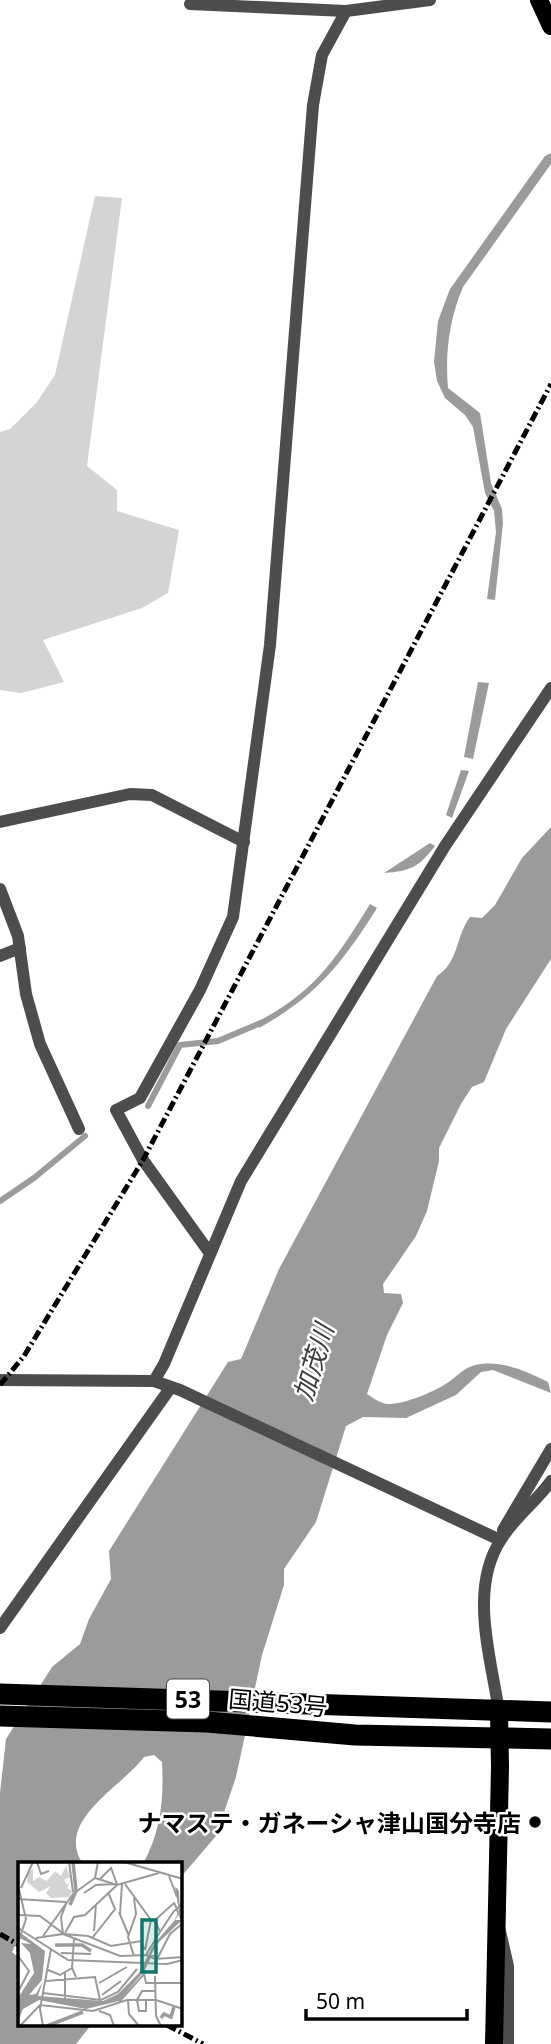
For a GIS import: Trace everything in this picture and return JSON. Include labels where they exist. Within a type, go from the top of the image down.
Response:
[{"type":"highway","name":"国道53号","points":[[0,1694],[376,1704],[499,1712],[551,1712]]},
{"type":"highway","name":"国道53号","points":[[0,1716],[208,1721],[355,1735],[551,1739]]},
{"type":"main road","points":[[539,0],[551,26]]},
{"type":"main road","points":[[494,2044],[499,1712]]},
{"type":"street","points":[[190,4],[344,6],[430,0]]},
{"type":"street","points":[[209,1252],[143,1160],[116,1110],[140,1097],[200,990],[233,917],[270,645],[313,104],[322,55],[344,6]]},
{"type":"street","points":[[154,1381],[164,1364],[240,1181],[445,846],[551,688]]},
{"type":"street","points":[[0,822],[130,794],[152,795],[244,842]]},
{"type":"street","points":[[0,889],[20,948],[26,994],[40,1044],[79,1129]]},
{"type":"street","points":[[0,956],[20,948]]},
{"type":"street","points":[[0,1380],[154,1381],[176,1388],[500,1540]]},
{"type":"street","points":[[0,1628],[176,1388]]},
{"type":"street","points":[[499,1712],[483,1589],[486,1569],[513,1510],[551,1449]]},
{"type":"street","points":[[500,1540],[530,1509],[551,1481]]},
{"type":"street","points":[[497,1920],[508,1966],[508,2044]]},
{"type":"shaded area","points":[[95,196],[122,198],[87,466],[117,490],[117,511],[179,530],[168,593],[142,608],[43,640],[64,682],[21,693],[0,690],[0,432],[10,429],[37,402],[55,375]]},
{"type":"water","points":[[551,153],[551,164],[463,287],[449,337],[448,388],[480,413],[491,483],[502,509],[495,600],[487,599],[496,532],[494,511],[485,493],[473,427],[465,415],[445,398],[437,381],[434,362],[438,321],[450,289],[545,156]]},
{"type":"water","points":[[478,682],[489,683],[473,759],[464,757]]},
{"type":"water","points":[[461,770],[469,771],[452,818],[446,815]]},
{"type":"water","name":"加茂川","points":[[551,827],[551,959],[506,1029],[484,1082],[472,1087],[439,1148],[439,1161],[427,1211],[416,1236],[383,1284],[384,1293],[401,1294],[403,1303],[387,1335],[367,1394],[384,1403],[400,1403],[438,1388],[461,1372],[481,1364],[516,1368],[548,1382],[551,1393],[493,1370],[481,1372],[456,1395],[406,1418],[363,1417],[346,1426],[316,1522],[284,1569],[284,1585],[262,1655],[236,1777],[216,1836],[182,1876],[182,1862],[144,1862],[154,1839],[162,1802],[162,1762],[154,1755],[144,1757],[84,1819],[77,1833],[76,1848],[82,1862],[18,1862],[18,1939],[12,1952],[18,1957],[18,2026],[90,2026],[76,2044],[0,2044],[0,1793],[6,1739],[52,1667],[80,1644],[89,1619],[111,1579],[109,1551],[228,1362],[241,1359],[279,1269],[437,976],[453,956],[465,924],[470,917],[482,918],[495,905],[522,858]]},
{"type":"water","points":[[430,843],[435,846],[419,863],[401,871],[384,873]]},
{"type":"water","points":[[370,904],[377,908],[327,976],[297,1003],[259,1028],[257,1022],[295,998],[323,972]]},
{"type":"waterway","points":[[148,1106],[180,1045],[218,1041],[263,1022]]},
{"type":"waterway","points":[[0,1201],[34,1178],[85,1136]]},
{"type":"railway","points":[[0,1385],[24,1356],[143,1160],[551,384]]},
{"type":"railway","points":[[0,1934],[18,1944]]},
{"type":"railway","points":[[169,2026],[203,2044]]},
{"type":"place","name":"ナマステ・ガネーシャ津山国分寺店","points":[[535,1822]]}]
